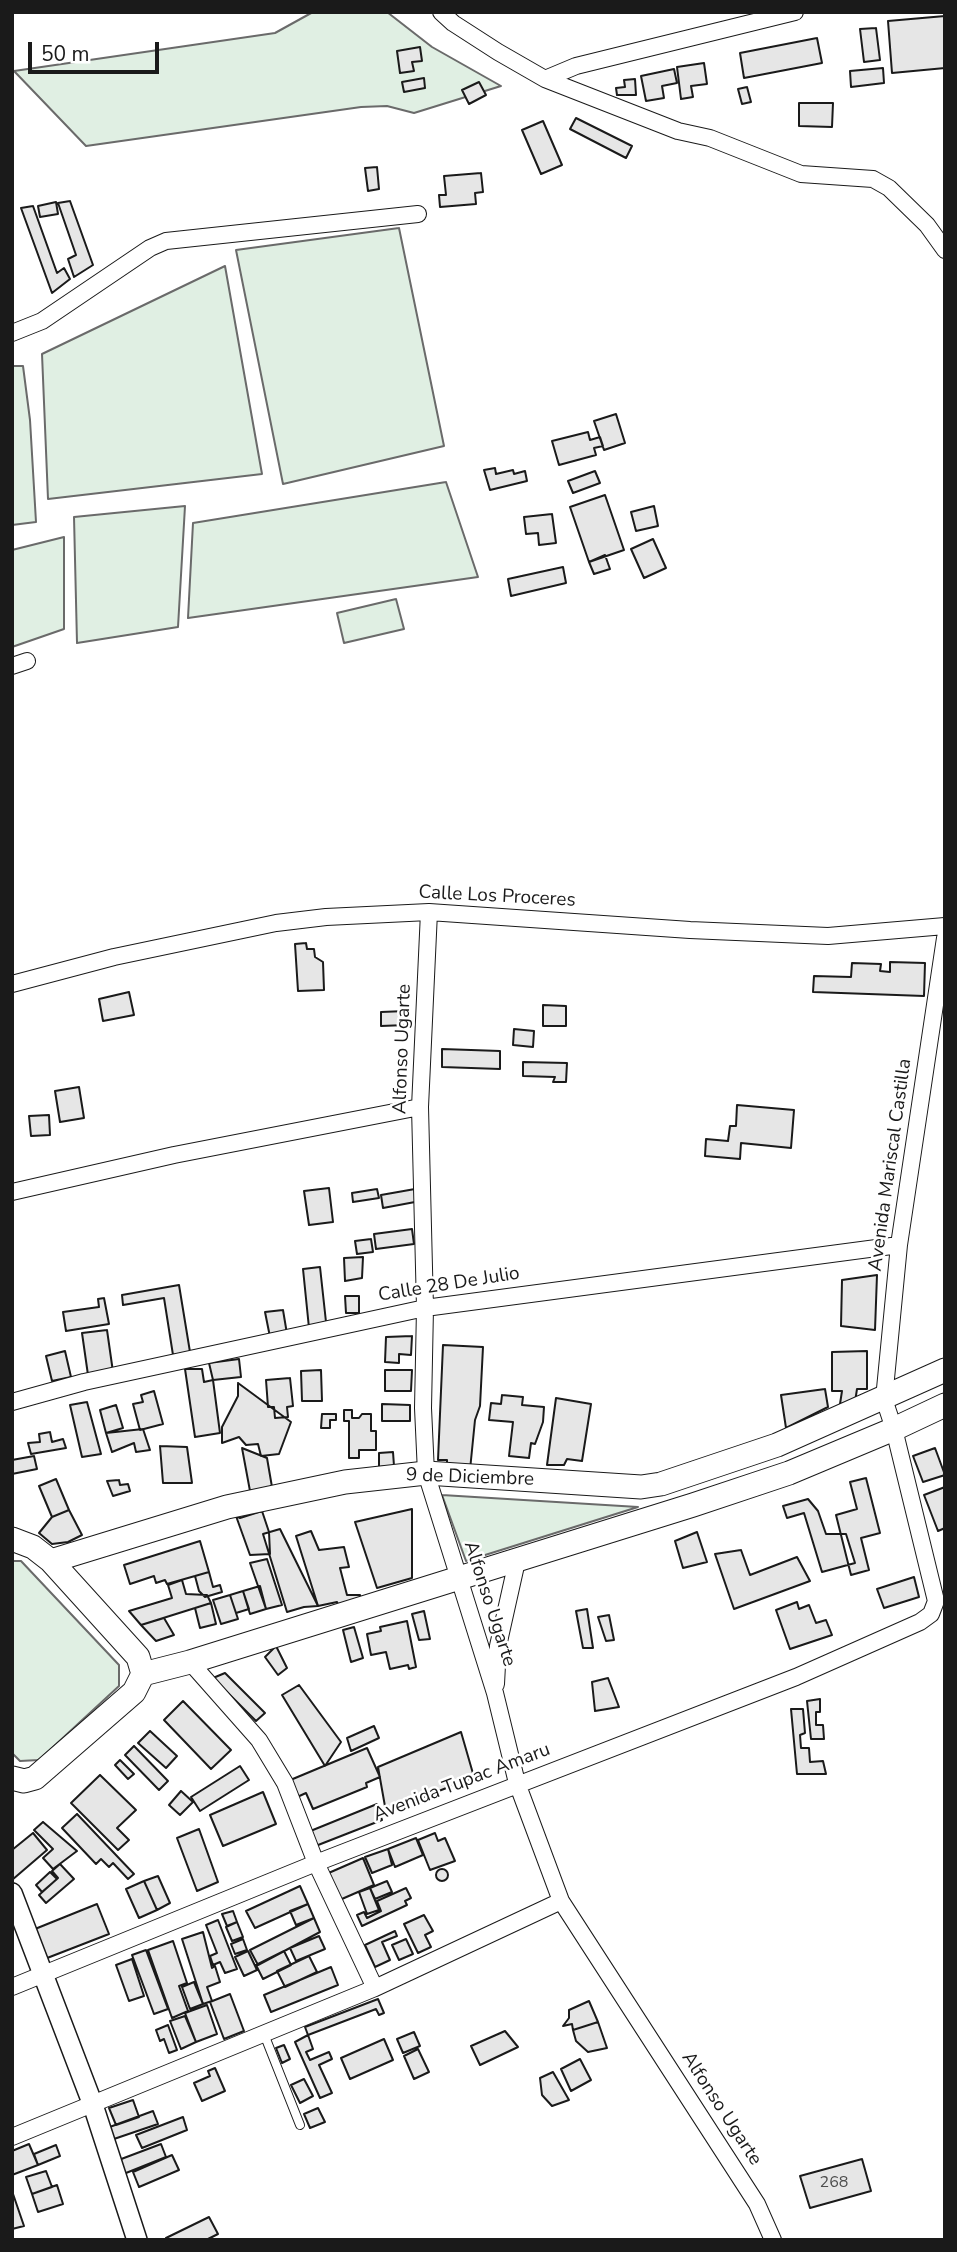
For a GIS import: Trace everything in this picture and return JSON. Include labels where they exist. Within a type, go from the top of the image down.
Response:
[{"type":"main road","name":"9 de Diciembre","points":[[51,1562],[227,1507],[345,1482],[426,1473],[641,1487],[661,1483],[777,1445],[945,1370]]},
{"type":"main road","points":[[143,1674],[190,1662],[517,1561],[789,1473],[945,1405]]},
{"type":"main road","points":[[12,1539],[33,1547],[51,1562],[138,1657],[143,1674],[135,1692],[34,1778],[13,1783]]},
{"type":"street","points":[[441,12],[464,30],[545,79],[678,131],[710,138],[801,174],[873,179],[889,188],[927,225],[945,250]]},
{"type":"street","points":[[545,79],[576,66],[794,12]]},
{"type":"street","points":[[12,332],[42,321],[150,248],[166,242],[418,214]]},
{"type":"street","name":"Calle Los Proceres","points":[[12,984],[114,957],[276,923],[326,917],[429,912],[690,930],[828,936],[945,926]]},
{"type":"street","name":"Alfonso Ugarte","points":[[429,912],[420,1107],[426,1473],[495,1693],[517,1783],[561,1901],[757,2204],[773,2240]]},
{"type":"street","name":"Avenida Mariscal Castilla","points":[[884,1399],[899,1245],[945,938]]},
{"type":"street","points":[[12,1192],[174,1155],[420,1107]]},
{"type":"street","name":"Calle 28 De Julio","points":[[12,1402],[83,1382],[425,1308],[899,1245]]},
{"type":"street","points":[[884,1399],[894,1429]]},
{"type":"street","name":"Avenida Tupac Amaru","points":[[12,1987],[517,1783],[796,1677],[927,1619],[935,1608],[936,1601],[894,1429]]},
{"type":"street","points":[[495,1693],[498,1646],[517,1561]]},
{"type":"street","points":[[190,1662],[259,1740],[285,1783],[316,1863],[375,1988]]},
{"type":"street","points":[[12,1893],[93,2105],[137,2240]]},
{"type":"street","points":[[12,2137],[375,1988],[561,1901]]},
{"type":"lane","points":[[264,2034],[300,2125]]},
{"type":"green space","points":[[313,12],[387,12],[432,47],[501,86],[414,113],[387,106],[361,107],[86,146],[14,71],[275,33]]},
{"type":"green space","points":[[399,228],[444,446],[283,484],[236,250]]},
{"type":"green space","points":[[225,266],[262,474],[48,499],[42,354]]},
{"type":"green space","points":[[12,366],[23,366],[30,420],[36,522],[12,525]]},
{"type":"green space","points":[[446,482],[478,577],[188,618],[193,523]]},
{"type":"green space","points":[[185,506],[178,627],[77,643],[74,517]]},
{"type":"green space","points":[[64,537],[64,629],[12,647],[12,550]]},
{"type":"green space","points":[[396,599],[404,629],[344,643],[337,613]]},
{"type":"green space","points":[[442,1495],[638,1507],[466,1561]]},
{"type":"green space","points":[[12,1561],[21,1561],[119,1665],[119,1686],[39,1760],[20,1761],[12,1753]]},
{"type":"building","points":[[945,16],[945,68],[892,73],[888,21]]},
{"type":"building","points":[[876,28],[880,60],[864,62],[860,29]]},
{"type":"building","points":[[817,38],[822,63],[744,78],[740,53]]},
{"type":"building","points":[[420,47],[422,61],[412,62],[414,71],[400,73],[397,51]]},
{"type":"building","points":[[704,63],[707,84],[691,86],[693,97],[681,99],[677,67]]},
{"type":"building","points":[[883,68],[884,83],[851,87],[850,71]]},
{"type":"building","points":[[674,69],[677,83],[662,86],[664,98],[646,101],[641,76]]},
{"type":"building","points":[[424,78],[425,88],[404,92],[402,82]]},
{"type":"building","points":[[635,79],[636,95],[617,95],[616,88],[625,87],[624,80]]},
{"type":"building","points":[[479,82],[486,95],[469,104],[462,90]]},
{"type":"building","points":[[747,87],[751,102],[742,104],[738,89]]},
{"type":"building","points":[[799,103],[833,103],[832,127],[799,126]]},
{"type":"building","points":[[576,118],[632,146],[626,158],[570,129]]},
{"type":"building","points":[[543,121],[562,165],[541,174],[522,130]]},
{"type":"building","points":[[377,167],[379,189],[368,191],[365,168]]},
{"type":"building","points":[[481,173],[483,192],[475,193],[476,204],[440,207],[439,195],[446,195],[444,176]]},
{"type":"building","points":[[70,201],[93,265],[74,277],[68,259],[76,255],[58,203]]},
{"type":"building","points":[[56,202],[58,214],[40,217],[38,206]]},
{"type":"building","points":[[33,206],[57,273],[64,268],[70,279],[52,293],[21,208]]},
{"type":"building","points":[[616,414],[625,443],[604,450],[594,421]]},
{"type":"building","points":[[588,432],[590,440],[600,437],[603,446],[594,448],[596,455],[559,465],[552,441]]},
{"type":"building","points":[[495,468],[496,474],[513,470],[514,474],[525,471],[527,481],[490,490],[484,470]]},
{"type":"building","points":[[595,471],[600,483],[573,493],[568,481]]},
{"type":"building","points":[[605,495],[624,550],[589,562],[570,507]]},
{"type":"building","points":[[654,506],[658,526],[636,531],[631,512]]},
{"type":"building","points":[[552,514],[556,543],[539,545],[538,533],[526,534],[524,517]]},
{"type":"building","points":[[653,539],[666,568],[644,578],[631,549]]},
{"type":"building","points":[[605,555],[610,569],[594,574],[589,562]]},
{"type":"building","points":[[563,567],[566,583],[511,596],[508,579]]},
{"type":"building","points":[[306,943],[307,949],[314,949],[315,957],[323,962],[324,990],[298,991],[295,944]]},
{"type":"building","points":[[890,962],[925,963],[924,996],[813,992],[814,976],[851,977],[852,963],[881,964],[880,971],[890,972]]},
{"type":"building","points":[[129,992],[134,1015],[103,1021],[99,999]]},
{"type":"building","points":[[543,1005],[566,1006],[566,1026],[543,1026]]},
{"type":"building","points":[[406,1011],[406,1025],[381,1026],[381,1012]]},
{"type":"building","points":[[514,1029],[534,1031],[533,1047],[513,1045]]},
{"type":"building","points":[[442,1049],[500,1051],[500,1069],[442,1067]]},
{"type":"building","points":[[523,1062],[567,1063],[566,1082],[553,1082],[555,1077],[523,1076]]},
{"type":"building","points":[[79,1087],[84,1118],[60,1122],[55,1091]]},
{"type":"building","points":[[737,1105],[794,1110],[791,1148],[741,1143],[740,1159],[705,1156],[706,1139],[728,1141],[730,1126],[736,1126]]},
{"type":"building","points":[[49,1115],[50,1135],[31,1136],[29,1116]]},
{"type":"building","points":[[329,1188],[333,1222],[309,1225],[304,1191]]},
{"type":"building","points":[[377,1189],[379,1198],[353,1202],[352,1193]]},
{"type":"building","points":[[415,1189],[415,1202],[383,1208],[381,1195]]},
{"type":"building","points":[[412,1229],[414,1244],[376,1249],[374,1234]]},
{"type":"building","points":[[371,1239],[373,1252],[357,1254],[355,1241]]},
{"type":"building","points":[[363,1257],[362,1278],[345,1281],[344,1258]]},
{"type":"building","points":[[320,1267],[326,1322],[309,1328],[303,1269]]},
{"type":"building","points":[[877,1275],[875,1330],[841,1326],[842,1280]]},
{"type":"building","points":[[179,1285],[190,1352],[173,1355],[164,1298],[123,1305],[122,1295]]},
{"type":"building","points":[[345,1296],[359,1296],[359,1313],[346,1313]]},
{"type":"building","points":[[104,1298],[109,1324],[66,1331],[63,1312],[99,1307],[98,1299]]},
{"type":"building","points":[[283,1310],[287,1334],[270,1337],[265,1312]]},
{"type":"building","points":[[107,1330],[113,1372],[88,1375],[82,1333]]},
{"type":"building","points":[[412,1336],[411,1355],[399,1354],[399,1363],[385,1362],[386,1337]]},
{"type":"building","points":[[443,1345],[483,1347],[480,1406],[475,1420],[470,1470],[447,1471],[447,1460],[438,1460]]},
{"type":"building","points":[[65,1351],[71,1377],[52,1381],[46,1356]]},
{"type":"building","points":[[867,1351],[867,1389],[857,1389],[855,1402],[840,1404],[842,1391],[832,1391],[832,1352]]},
{"type":"building","points":[[239,1359],[241,1377],[213,1380],[209,1363]]},
{"type":"building","points":[[185,1369],[202,1369],[204,1382],[213,1380],[220,1433],[195,1437]]},
{"type":"building","points":[[321,1370],[322,1401],[302,1401],[301,1371]]},
{"type":"building","points":[[385,1370],[412,1370],[411,1391],[385,1391]]},
{"type":"building","points":[[290,1378],[293,1406],[287,1407],[288,1417],[275,1418],[274,1407],[268,1407],[266,1380]]},
{"type":"building","points":[[238,1383],[291,1422],[279,1454],[261,1456],[258,1444],[246,1445],[239,1437],[222,1443],[222,1427],[238,1396]]},
{"type":"building","points":[[825,1389],[828,1407],[786,1428],[781,1395]]},
{"type":"building","points":[[154,1391],[163,1424],[140,1430],[133,1404],[143,1402],[141,1395]]},
{"type":"building","points":[[502,1395],[523,1397],[522,1405],[544,1407],[543,1422],[535,1444],[531,1443],[529,1458],[509,1456],[513,1422],[489,1420],[491,1403],[501,1404]]},
{"type":"building","points":[[556,1398],[591,1404],[582,1461],[567,1459],[564,1465],[547,1465]]},
{"type":"building","points":[[87,1402],[101,1454],[82,1457],[70,1405]]},
{"type":"building","points":[[382,1404],[410,1405],[410,1421],[382,1421]]},
{"type":"building","points":[[116,1405],[123,1428],[106,1433],[100,1410]]},
{"type":"building","points":[[344,1410],[352,1410],[352,1418],[371,1414],[371,1431],[376,1431],[376,1450],[359,1450],[359,1458],[349,1458],[349,1421],[344,1421]]},
{"type":"building","points":[[322,1414],[336,1414],[336,1420],[330,1420],[330,1428],[321,1428]]},
{"type":"building","points":[[143,1429],[150,1450],[136,1452],[134,1443],[112,1452],[106,1433]]},
{"type":"building","points":[[50,1432],[52,1442],[63,1439],[66,1448],[31,1454],[28,1443],[40,1442],[39,1434]]},
{"type":"building","points":[[160,1446],[187,1447],[192,1483],[163,1483]]},
{"type":"building","points":[[242,1448],[267,1458],[272,1487],[250,1491]]},
{"type":"building","points":[[935,1448],[945,1475],[923,1482],[913,1456]]},
{"type":"building","points":[[393,1452],[394,1466],[379,1467],[379,1453]]},
{"type":"building","points":[[34,1456],[37,1469],[12,1474],[12,1460]]},
{"type":"building","points":[[866,1478],[880,1533],[861,1538],[869,1570],[851,1575],[836,1515],[857,1509],[850,1482]]},
{"type":"building","points":[[56,1479],[69,1510],[52,1517],[39,1486]]},
{"type":"building","points":[[119,1480],[120,1485],[128,1484],[130,1491],[113,1496],[107,1481]]},
{"type":"building","points":[[945,1487],[945,1528],[938,1531],[924,1495]]},
{"type":"building","points":[[808,1499],[818,1511],[826,1534],[846,1534],[855,1563],[822,1572],[804,1513],[787,1518],[783,1506]]},
{"type":"building","points":[[412,1509],[412,1578],[377,1588],[355,1522]]},
{"type":"building","points":[[69,1510],[82,1535],[68,1542],[52,1544],[39,1533],[52,1517]]},
{"type":"building","points":[[262,1511],[269,1532],[270,1554],[250,1555],[236,1516],[240,1518]]},
{"type":"building","points":[[280,1529],[318,1606],[287,1612],[263,1534]]},
{"type":"building","points":[[311,1531],[319,1550],[344,1547],[349,1567],[340,1568],[347,1595],[360,1595],[362,1606],[342,1614],[337,1602],[318,1606],[296,1536]]},
{"type":"building","points":[[697,1532],[707,1562],[683,1568],[675,1541]]},
{"type":"building","points":[[200,1541],[209,1572],[167,1584],[165,1580],[156,1583],[154,1576],[130,1584],[124,1565]]},
{"type":"building","points":[[741,1550],[750,1575],[797,1557],[810,1581],[734,1609],[715,1554]]},
{"type":"building","points":[[267,1559],[282,1605],[266,1609],[250,1563]]},
{"type":"building","points":[[209,1572],[213,1587],[220,1585],[222,1592],[205,1597],[199,1591],[195,1576]]},
{"type":"building","points":[[914,1577],[919,1597],[884,1608],[877,1589]]},
{"type":"building","points":[[182,1580],[186,1594],[207,1595],[211,1603],[141,1625],[129,1611],[172,1598],[168,1585]]},
{"type":"building","points":[[260,1586],[266,1609],[250,1614],[243,1591]]},
{"type":"building","points":[[243,1591],[249,1609],[236,1613],[230,1595]]},
{"type":"building","points":[[230,1595],[238,1619],[221,1624],[213,1600]]},
{"type":"building","points":[[797,1602],[799,1609],[809,1605],[816,1623],[826,1620],[832,1635],[790,1649],[776,1610]]},
{"type":"building","points":[[211,1603],[216,1624],[200,1628],[195,1608]]},
{"type":"building","points":[[587,1609],[593,1648],[583,1648],[576,1611]]},
{"type":"building","points":[[424,1611],[430,1639],[419,1640],[412,1614]]},
{"type":"building","points":[[609,1615],[614,1640],[606,1641],[598,1617]]},
{"type":"building","points":[[164,1618],[174,1635],[156,1641],[141,1625]]},
{"type":"building","points":[[407,1621],[416,1667],[409,1669],[408,1665],[390,1669],[386,1652],[371,1655],[367,1634],[381,1631],[380,1627]]},
{"type":"building","points":[[354,1627],[363,1658],[351,1662],[343,1630]]},
{"type":"building","points":[[276,1646],[287,1668],[278,1675],[265,1657]]},
{"type":"building","points":[[225,1673],[265,1713],[256,1721],[213,1678]]},
{"type":"building","points":[[608,1678],[619,1707],[595,1711],[592,1682]]},
{"type":"building","points":[[299,1685],[341,1742],[325,1766],[282,1695]]},
{"type":"building","points":[[820,1699],[816,1725],[823,1725],[824,1739],[811,1739],[807,1701]]},
{"type":"building","points":[[183,1701],[231,1750],[211,1769],[164,1720]]},
{"type":"building","points":[[791,1709],[803,1709],[805,1733],[800,1735],[801,1748],[809,1748],[810,1762],[823,1761],[826,1774],[797,1774]]},
{"type":"building","points":[[374,1726],[379,1738],[351,1751],[347,1738]]},
{"type":"building","points":[[150,1731],[177,1756],[166,1768],[138,1743]]},
{"type":"building","points":[[461,1732],[474,1777],[386,1812],[378,1767]]},
{"type":"building","points":[[134,1746],[168,1781],[159,1790],[125,1755]]},
{"type":"building","points":[[367,1748],[380,1777],[366,1783],[367,1787],[313,1809],[306,1793],[295,1798],[288,1781]]},
{"type":"building","points":[[120,1760],[134,1774],[128,1779],[115,1765]]},
{"type":"building","points":[[240,1766],[249,1780],[200,1811],[191,1797]]},
{"type":"building","points":[[100,1775],[136,1810],[117,1828],[129,1840],[118,1850],[71,1803]]},
{"type":"building","points":[[181,1791],[193,1802],[180,1815],[169,1805]]},
{"type":"building","points":[[263,1792],[276,1824],[223,1846],[210,1815]]},
{"type":"building","points":[[377,1804],[382,1820],[313,1847],[308,1832]]},
{"type":"building","points":[[77,1814],[134,1874],[128,1879],[113,1863],[109,1867],[101,1859],[96,1864],[62,1828]]},
{"type":"building","points":[[43,1822],[77,1851],[53,1869],[43,1858],[53,1849],[34,1830]]},
{"type":"building","points":[[199,1829],[218,1882],[197,1891],[177,1838]]},
{"type":"building","points":[[33,1833],[47,1850],[12,1880],[12,1850]]},
{"type":"building","points":[[435,1833],[438,1841],[445,1838],[455,1861],[430,1870],[418,1840]]},
{"type":"building","points":[[416,1838],[423,1855],[395,1867],[388,1849]]},
{"type":"building","points":[[388,1849],[392,1865],[372,1873],[365,1857]]},
{"type":"building","points":[[363,1858],[374,1885],[335,1902],[324,1875]]},
{"type":"building","points":[[60,1864],[74,1879],[46,1903],[39,1895],[58,1878],[52,1871]]},
{"type":"building","points":[[442,1869],[448,1875],[442,1881],[436,1875]]},
{"type":"building","points":[[50,1872],[57,1879],[42,1892],[36,1885]]},
{"type":"building","points":[[158,1876],[170,1903],[157,1910],[144,1881]]},
{"type":"building","points":[[144,1881],[157,1910],[139,1918],[126,1889]]},
{"type":"building","points":[[387,1881],[392,1892],[375,1899],[370,1888]]},
{"type":"building","points":[[300,1886],[308,1904],[255,1928],[246,1911]]},
{"type":"building","points":[[370,1888],[379,1910],[367,1914],[359,1892]]},
{"type":"building","points":[[406,1888],[411,1898],[405,1901],[407,1905],[362,1926],[357,1915],[364,1912],[367,1918],[381,1911],[377,1901]]},
{"type":"building","points":[[97,1904],[109,1934],[42,1960],[30,1931]]},
{"type":"building","points":[[308,1904],[314,1918],[296,1925],[290,1911]]},
{"type":"building","points":[[233,1911],[237,1922],[227,1926],[222,1914]]},
{"type":"building","points":[[424,1915],[433,1931],[425,1935],[431,1947],[418,1953],[404,1924]]},
{"type":"building","points":[[314,1918],[320,1932],[258,1965],[250,1950]]},
{"type":"building","points":[[218,1920],[237,1969],[225,1973],[220,1962],[213,1965],[210,1956],[217,1953],[206,1925]]},
{"type":"building","points":[[237,1922],[243,1937],[232,1941],[226,1927]]},
{"type":"building","points":[[395,1931],[397,1936],[382,1942],[390,1960],[375,1967],[365,1945]]},
{"type":"building","points":[[203,1932],[212,1968],[215,1966],[220,1982],[207,1987],[212,2001],[203,2004],[182,1939]]},
{"type":"building","points":[[319,1936],[325,1949],[296,1961],[290,1948]]},
{"type":"building","points":[[243,1939],[247,1950],[235,1954],[231,1944]]},
{"type":"building","points":[[406,1939],[413,1954],[399,1960],[392,1945]]},
{"type":"building","points":[[173,1941],[187,1983],[179,1986],[188,2011],[172,2018],[148,1950]]},
{"type":"building","points":[[146,1950],[168,2009],[154,2014],[132,1955]]},
{"type":"building","points":[[248,1951],[257,1970],[244,1976],[235,1957]]},
{"type":"building","points":[[284,1951],[291,1965],[263,1979],[256,1965]]},
{"type":"building","points":[[309,1956],[317,1972],[285,1987],[277,1971]]},
{"type":"building","points":[[132,1959],[144,1996],[129,2001],[116,1965]]},
{"type":"building","points":[[331,1967],[338,1985],[271,2012],[264,1995]]},
{"type":"building","points":[[194,1982],[203,2004],[190,2009],[182,1987]]},
{"type":"building","points":[[230,1994],[244,2031],[224,2039],[210,2002]]},
{"type":"building","points":[[378,1999],[384,2013],[379,2015],[376,2009],[308,2035],[305,2027]]},
{"type":"building","points":[[589,2001],[598,2022],[573,2030],[572,2024],[563,2026],[569,2018],[569,2010]]},
{"type":"building","points":[[207,2005],[217,2034],[196,2042],[185,2013]]},
{"type":"building","points":[[185,2016],[196,2042],[181,2049],[170,2021]]},
{"type":"building","points":[[598,2022],[607,2048],[588,2052],[576,2041],[573,2030]]},
{"type":"building","points":[[168,2025],[177,2050],[169,2053],[164,2039],[160,2041],[156,2030]]},
{"type":"building","points":[[505,2031],[518,2047],[480,2065],[471,2046]]},
{"type":"building","points":[[414,2032],[420,2046],[403,2053],[397,2039]]},
{"type":"building","points":[[308,2035],[313,2049],[306,2052],[310,2060],[329,2052],[332,2059],[319,2065],[332,2093],[320,2098],[295,2042]]},
{"type":"building","points":[[384,2039],[393,2060],[350,2079],[341,2058]]},
{"type":"building","points":[[284,2045],[290,2059],[282,2063],[276,2048]]},
{"type":"building","points":[[418,2049],[429,2072],[414,2079],[404,2056]]},
{"type":"building","points":[[580,2059],[591,2080],[571,2091],[561,2069]]},
{"type":"building","points":[[215,2068],[225,2091],[202,2101],[194,2083],[210,2076],[208,2071]]},
{"type":"building","points":[[553,2072],[569,2100],[552,2106],[542,2095],[540,2078]]},
{"type":"building","points":[[304,2079],[313,2096],[300,2103],[291,2085]]},
{"type":"building","points":[[133,2100],[139,2117],[116,2125],[109,2108]]},
{"type":"building","points":[[318,2108],[325,2122],[310,2128],[304,2114]]},
{"type":"building","points":[[153,2111],[158,2124],[111,2140],[107,2128]]},
{"type":"building","points":[[183,2117],[187,2130],[142,2148],[136,2135]]},
{"type":"building","points":[[29,2144],[38,2165],[12,2175],[12,2151]]},
{"type":"building","points":[[161,2144],[166,2157],[121,2175],[116,2161]]},
{"type":"building","points":[[56,2145],[60,2156],[38,2165],[34,2154]]},
{"type":"building","points":[[172,2155],[179,2170],[139,2187],[133,2172]]},
{"type":"building","points":[[862,2159],[871,2191],[810,2208],[800,2176]]},
{"type":"building","points":[[46,2171],[52,2187],[32,2194],[26,2177]]},
{"type":"building","points":[[57,2185],[63,2204],[38,2212],[32,2194]]},
{"type":"building","points":[[12,2191],[24,2226],[12,2229]]},
{"type":"building","points":[[209,2217],[218,2234],[206,2240],[167,2240],[166,2238]]}]
